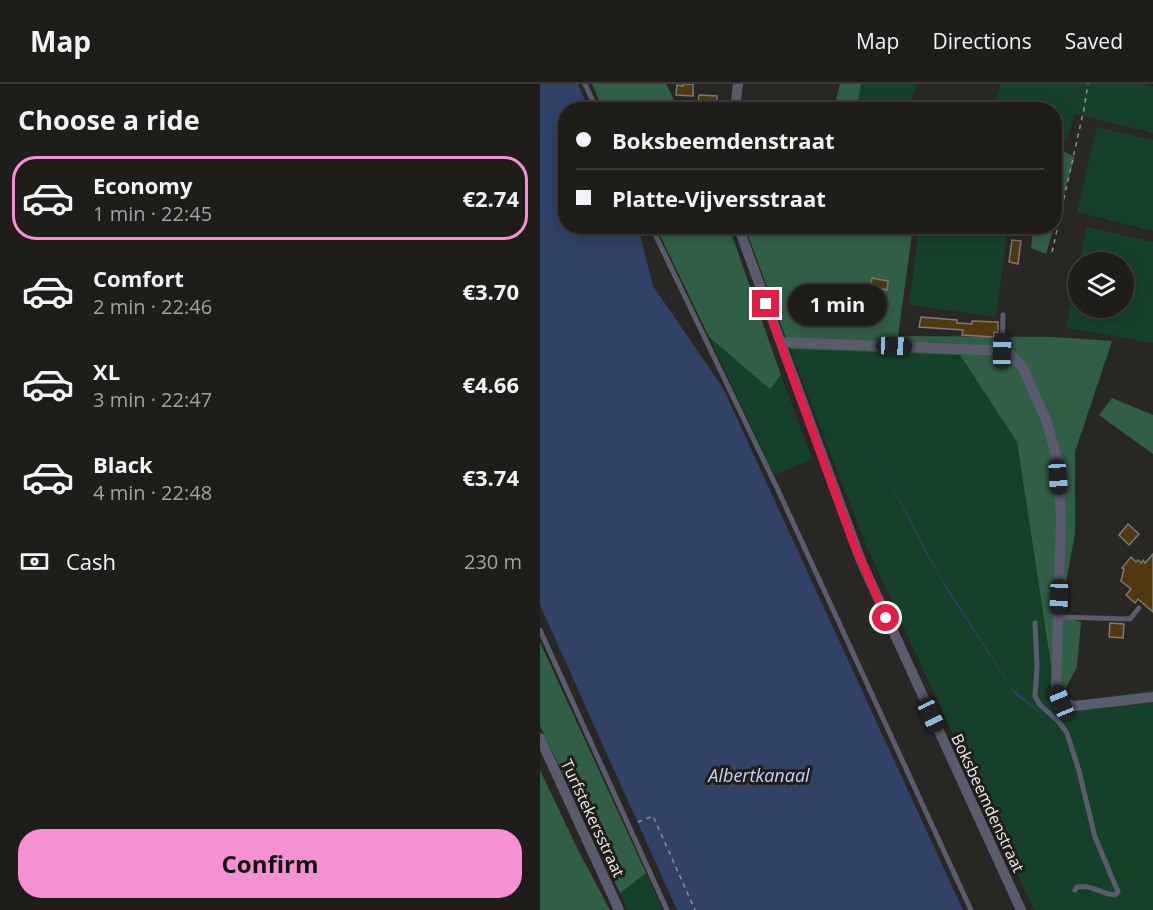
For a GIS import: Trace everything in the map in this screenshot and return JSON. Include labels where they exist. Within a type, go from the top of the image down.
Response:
[{"type":"street","points":[[736,102],[738,84]]},
{"type":"street","name":"Boksbeemdenstraat","points":[[741,234],[861,561],[1021,910]]},
{"type":"street","points":[[781,342],[1002,351],[1017,361],[1028,377],[1046,420],[1057,458],[1061,517],[1056,689],[1061,702],[1075,706],[1153,697]]},
{"type":"street","name":"Turfstekersstraat","points":[[540,738],[619,910]]},
{"type":"lane","points":[[585,84],[593,102]]},
{"type":"lane","points":[[655,234],[778,490],[971,910]]},
{"type":"lane","points":[[1002,351],[1003,315]]},
{"type":"lane","points":[[1059,617],[1130,619],[1139,608]]},
{"type":"lane","points":[[1035,623],[1037,667],[1035,696],[1040,705],[1059,722],[1067,733],[1095,837],[1118,892],[1115,895],[1101,893],[1089,886],[1077,887],[1075,890]]},
{"type":"lane","points":[[540,630],[667,910]]},
{"type":"path","points":[[1062,207],[1088,84]]},
{"type":"path","points":[[1052,252],[1056,234]]},
{"type":"path","points":[[638,822],[653,816],[695,910]]},
{"type":"green space","points":[[592,84],[666,84],[675,102],[600,102]]},
{"type":"green space","points":[[840,84],[861,84],[858,102],[836,102]]},
{"type":"green space","points":[[861,84],[917,84],[911,102],[858,102]]},
{"type":"green space","points":[[1001,84],[1144,84],[1153,87],[1153,133],[1075,114],[1067,140],[1062,140],[1062,102],[995,102]]},
{"type":"green space","points":[[1097,127],[1153,140],[1153,231],[1077,212]]},
{"type":"green space","points":[[1062,150],[1075,157],[1062,200]]},
{"type":"green space","points":[[1087,227],[1153,242],[1153,343],[1066,328],[1068,318],[1134,318],[1134,252],[1081,252]]},
{"type":"green space","points":[[659,234],[731,234],[781,375],[770,389],[709,337]]},
{"type":"green space","points":[[748,234],[912,234],[898,336],[1055,337],[1112,341],[1075,452],[1075,533],[1060,616],[1081,622],[1077,667],[1057,704],[1017,442],[960,355],[790,349]]},
{"type":"green space","points":[[918,234],[1007,234],[996,317],[909,305]]},
{"type":"green space","points":[[1032,234],[1052,234],[1046,254],[1031,248]]},
{"type":"green space","points":[[709,337],[770,389],[781,375],[812,459],[774,475]]},
{"type":"green space","points":[[790,349],[960,355],[1017,442],[1057,704],[1153,690],[1153,910],[1034,910],[866,545]]},
{"type":"green space","points":[[1112,398],[1153,415],[1153,454],[1099,415]]},
{"type":"green space","points":[[540,642],[646,873],[620,893],[540,726]]},
{"type":"green space","points":[[540,770],[578,850],[610,910],[540,910]]},
{"type":"green space","points":[[646,873],[663,910],[628,910],[620,893]]},
{"type":"water","name":"Albertkanaal","points":[[540,84],[578,84],[586,102],[558,102],[558,234],[640,234],[653,286],[723,388],[963,910],[677,910],[540,605]]},
{"type":"water","points":[[870,444],[941,578],[1012,688],[1047,719],[1016,695],[950,595]]},
{"type":"building","points":[[683,84],[693,84],[693,96],[676,95],[677,85],[683,86]]},
{"type":"building","points":[[699,95],[717,96],[717,102],[698,102]]},
{"type":"building","points":[[1012,240],[1021,241],[1018,264],[1009,262]]},
{"type":"building","points":[[872,278],[888,281],[887,290],[878,288],[875,311],[867,310]]},
{"type":"building","points":[[921,317],[957,320],[957,323],[972,324],[972,321],[998,322],[998,333],[994,332],[994,337],[962,335],[963,330],[919,327]]},
{"type":"building","points":[[1128,524],[1139,534],[1129,545],[1119,535]]},
{"type":"building","points":[[1153,554],[1153,612],[1138,599],[1135,603],[1126,595],[1131,589],[1121,581],[1124,569],[1122,568],[1131,557],[1136,562],[1138,560],[1141,563],[1143,560],[1145,563]]},
{"type":"building","points":[[1110,623],[1124,624],[1123,638],[1109,637]]},
{"type":"route","points":[[766,304],[852,540],[886,618]]}]
